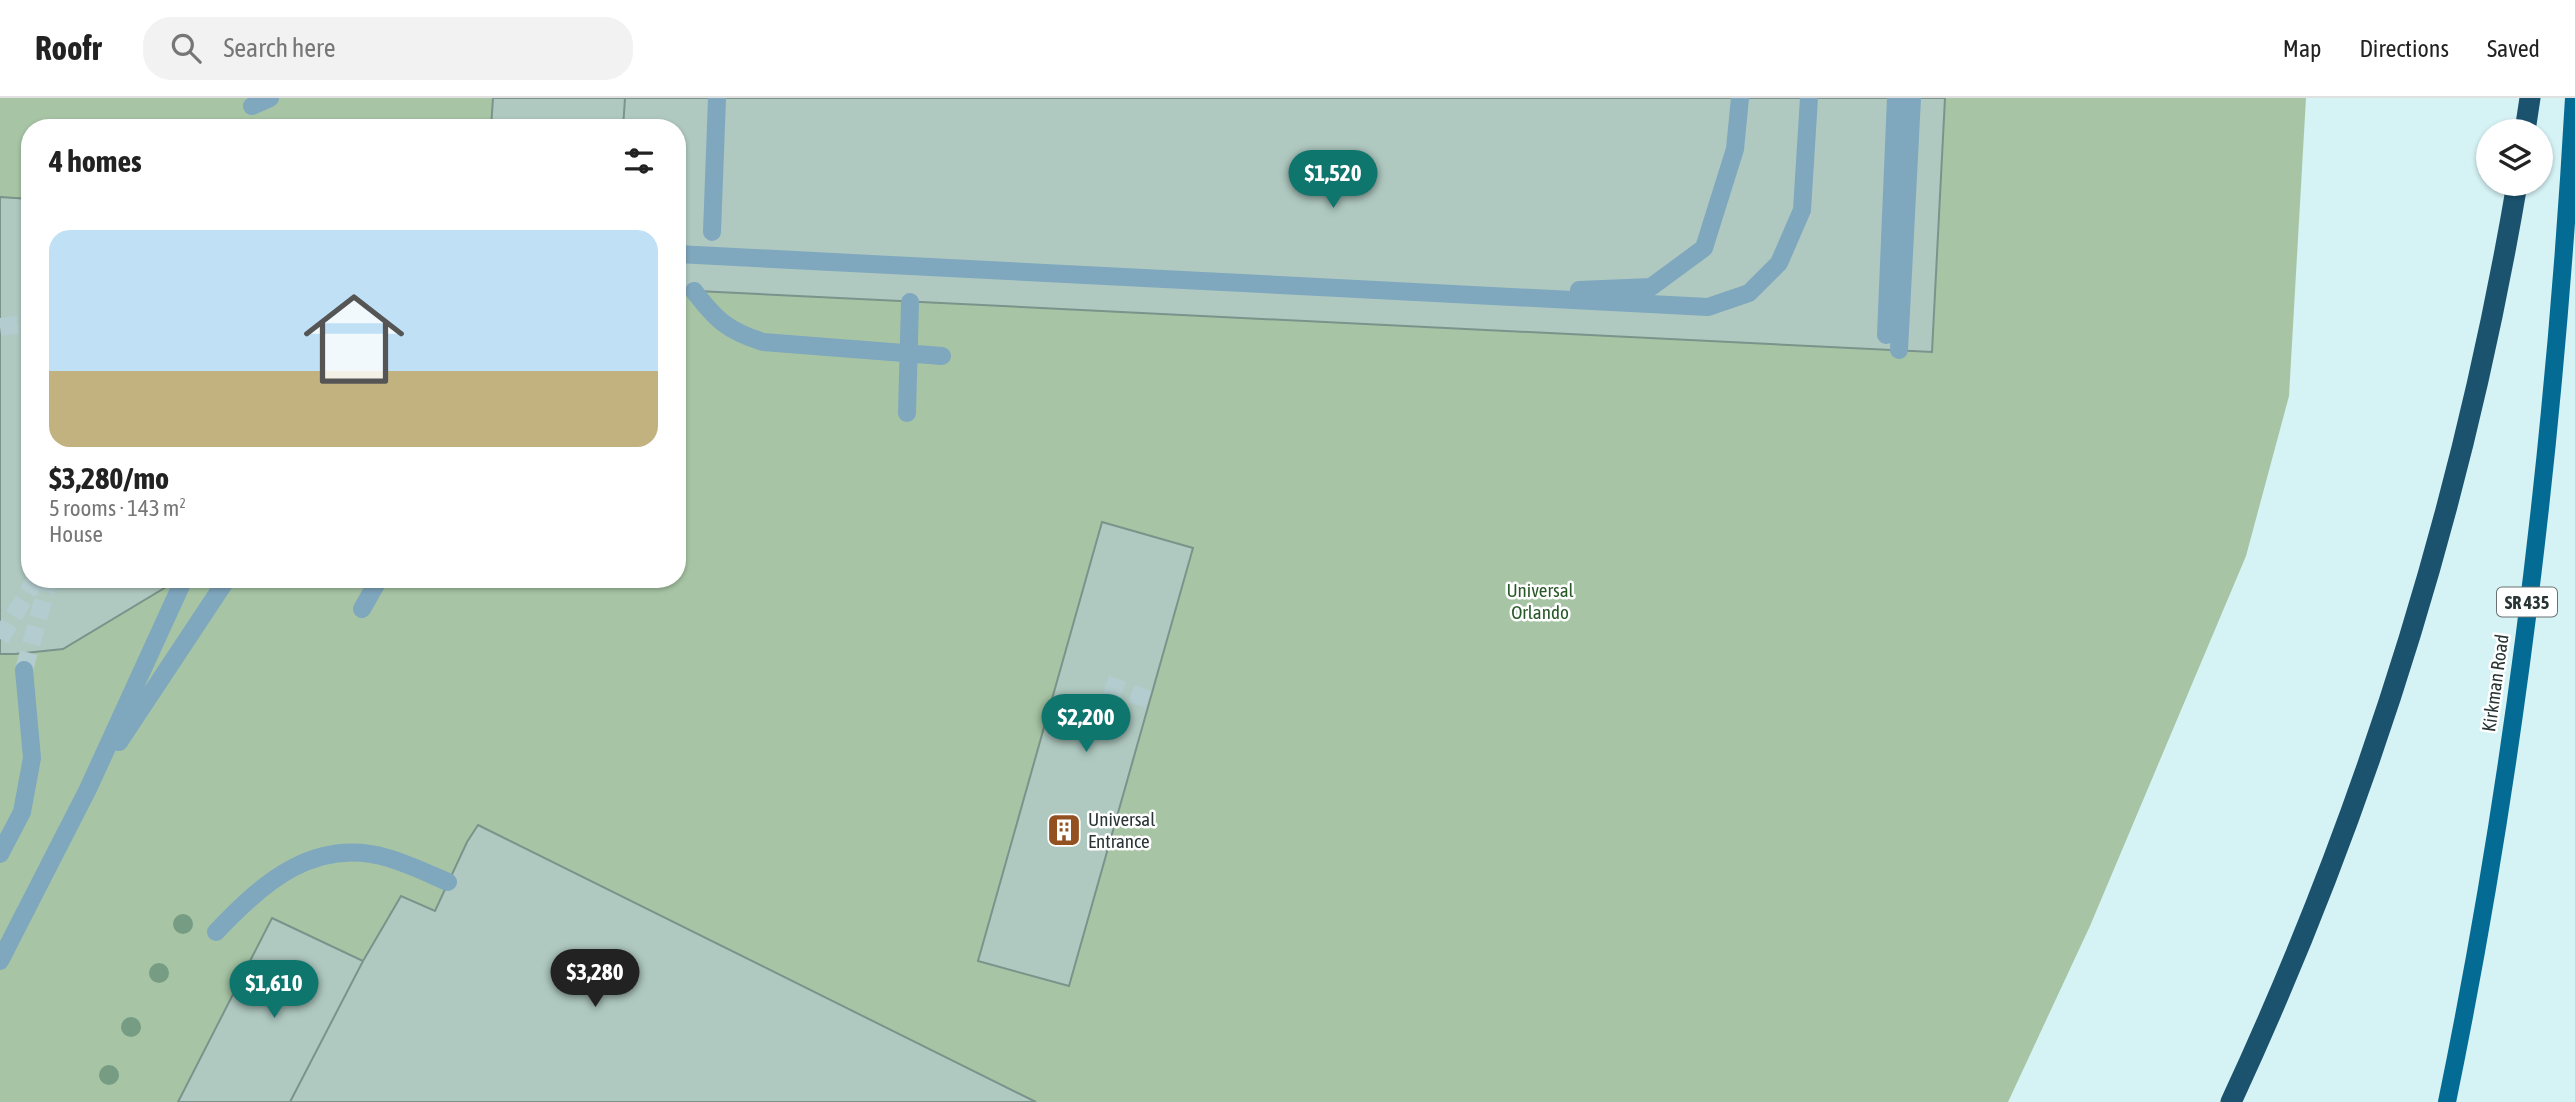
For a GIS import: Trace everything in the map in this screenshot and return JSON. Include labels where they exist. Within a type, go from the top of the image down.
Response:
[{"type":"highway","points":[[2527,119],[2530,98]]},
{"type":"highway","points":[[2231,1102],[2330,874],[2400,672],[2463,445],[2515,196]]},
{"type":"main road","name":"Kirkman Road","points":[[2447,1102],[2493,848],[2535,545],[2561,292],[2574,98]]},
{"type":"street","points":[[252,106],[271,98]]},
{"type":"street","points":[[712,232],[717,98]]},
{"type":"street","points":[[1478,294],[1651,287],[1704,248],[1735,149],[1740,98]]},
{"type":"street","points":[[686,254],[1708,307],[1749,293],[1779,263],[1802,210],[1809,98]]},
{"type":"street","points":[[1886,335],[1896,98]]},
{"type":"street","points":[[1899,350],[1912,98]]},
{"type":"street","points":[[694,291],[713,316],[735,334],[763,342],[942,356]]},
{"type":"street","points":[[907,412],[910,302]]},
{"type":"street","points":[[0,961],[88,789],[180,588]]},
{"type":"street","points":[[88,789],[221,588]]},
{"type":"street","points":[[362,609],[374,588]]},
{"type":"street","points":[[0,854],[22,812],[32,758],[24,670]]},
{"type":"street","points":[[216,932],[247,899],[284,871],[315,858],[340,853],[387,857],[448,883]]},
{"type":"green space","name":"Universal Orlando","points":[[0,98],[2306,98],[2289,396],[2246,556],[2090,926],[2008,1102],[0,1102]]},
{"type":"building","points":[[493,98],[625,98],[624,119],[492,119]]},
{"type":"building","points":[[625,98],[1945,98],[1932,352],[686,290],[686,119],[624,119]]},
{"type":"building","points":[[0,197],[21,198],[21,588],[164,588],[63,649],[0,654]]},
{"type":"building","name":"Universal Entrance","points":[[1102,522],[1193,548],[1069,986],[978,961]]},
{"type":"building","points":[[478,825],[1036,1102],[290,1102],[363,961],[401,896],[435,911],[467,842]]},
{"type":"building","points":[[272,918],[363,961],[290,1102],[178,1102]]},
{"type":"tunnel","points":[[0,327],[21,324]]},
{"type":"tunnel","points":[[0,639],[31,588]]},
{"type":"tunnel","points":[[24,670],[47,588]]},
{"type":"tunnel","points":[[1106,684],[1150,700]]},
{"type":"place","name":"Universal Entrance","points":[[1064,830]]}]
